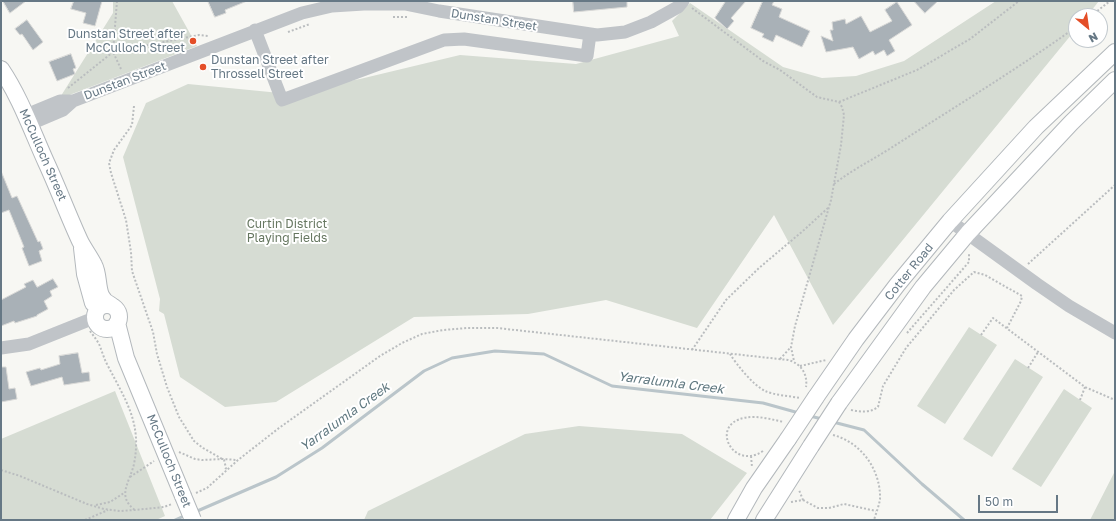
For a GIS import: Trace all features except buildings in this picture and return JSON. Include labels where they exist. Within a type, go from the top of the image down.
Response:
[{"type":"main road","name":"Cotter Road","points":[[736,520],[754,488],[788,439],[811,393],[856,339],[897,285],[950,221],[1036,127],[1115,52]]},
{"type":"main road","name":"McCulloch Street","points":[[1,69],[28,120],[81,242],[95,266],[99,291],[106,303],[111,305],[118,312],[119,317],[100,322]]},
{"type":"main road","name":"Cotter Road","points":[[764,520],[840,403],[923,287],[968,234],[1071,123],[1115,80]]},
{"type":"main road","name":"McCulloch Street","points":[[81,242],[88,289],[100,322],[126,358],[185,497],[193,520]]},
{"type":"street","name":"Dunstan Street","points":[[28,120],[63,110],[73,101],[255,30],[302,13],[332,6],[405,4],[440,6],[597,35],[625,32],[651,22],[678,7],[683,1]]},
{"type":"street","points":[[255,30],[282,100],[444,40],[464,39],[587,56],[590,34]]},
{"type":"street","points":[[950,221],[1069,306],[1115,333]]},
{"type":"street","points":[[1,348],[29,344],[100,322]]},
{"type":"path","points":[[117,1],[113,52],[121,69]]},
{"type":"path","points":[[683,1],[763,61],[780,70],[817,97],[839,102],[917,70],[970,39],[1020,1]]},
{"type":"path","points":[[1101,8],[1110,1]]},
{"type":"path","points":[[387,16],[414,18]]},
{"type":"path","points":[[288,32],[316,22]]},
{"type":"path","points":[[833,184],[853,170],[888,150],[1068,32]]},
{"type":"path","points":[[68,88],[113,52],[199,35],[231,40]]},
{"type":"path","points":[[794,362],[791,347],[795,326],[829,207],[841,145],[844,115],[839,102]]},
{"type":"path","points":[[134,106],[132,125],[114,150],[109,163],[126,220],[131,252],[132,271],[153,332],[157,354],[167,387],[179,417],[194,441],[203,448],[223,459],[234,461],[238,460]]},
{"type":"path","points":[[1019,271],[1115,185]]},
{"type":"path","points":[[692,350],[726,300],[758,268],[829,207]]},
{"type":"path","points":[[905,336],[969,262],[968,234]]},
{"type":"path","points":[[880,403],[883,386],[906,348],[954,290],[974,272],[985,275],[1022,296],[1021,301],[1007,328]]},
{"type":"path","points":[[982,335],[993,318],[1085,387],[1115,400]]},
{"type":"path","points":[[100,322],[98,343],[107,365],[127,401],[134,421],[136,440],[134,462],[124,493],[127,503],[135,510]]},
{"type":"path","points":[[1,470],[20,476],[87,504],[109,509],[135,510],[164,507],[207,488],[238,460],[279,428],[380,356],[402,343],[422,334],[443,330],[497,328],[780,359],[794,362],[802,368],[811,393]]},
{"type":"path","points":[[780,359],[791,347]]},
{"type":"path","points":[[1028,368],[1038,352]]},
{"type":"path","points":[[730,354],[735,362],[751,379],[765,391]]},
{"type":"path","points":[[1080,400],[1085,387]]},
{"type":"path","points":[[766,448],[751,456],[737,453],[727,442],[726,430],[735,421],[743,418],[755,417],[775,420]]},
{"type":"path","points":[[845,440],[864,454],[875,471],[880,492],[880,501],[874,520]]},
{"type":"path","points":[[222,474],[226,468],[223,459]]},
{"type":"path","points":[[94,505],[110,502],[124,493]]},
{"type":"path","points":[[803,500],[818,508],[829,508],[838,504],[844,504],[876,511]]},
{"type":"path","points":[[86,520],[109,509]]},
{"type":"green space","points":[[113,1],[172,1],[197,46],[59,99],[113,13]]},
{"type":"green space","name":"Curtin District Playing Fields","points":[[996,1],[1099,1],[1093,8],[1068,8],[1068,39],[833,325],[774,215],[697,328],[606,300],[528,314],[414,317],[276,402],[225,407],[180,377],[164,314],[159,311],[160,299],[123,157],[146,103],[188,84],[280,93],[360,79],[460,55],[576,64],[679,36],[672,21],[690,3],[783,67],[822,78],[856,76],[904,61]]},
{"type":"green space","points":[[969,327],[997,345],[945,424],[917,406]]},
{"type":"green space","points":[[1015,359],[1043,377],[992,457],[963,439]]},
{"type":"green space","points":[[1064,389],[1092,408],[1041,487],[1012,469]]},
{"type":"green space","points":[[115,391],[165,516],[156,520],[1,520],[1,439]]},
{"type":"green space","points":[[579,426],[682,434],[747,473],[710,520],[364,520],[368,511],[525,434]]},
{"type":"green space","points":[[1115,471],[1115,520],[1090,520]]},
{"type":"waterway","name":"Yarralumla Creek","points":[[195,512],[276,477],[322,448],[424,371],[452,358],[495,351],[544,354],[612,386],[763,403],[799,413]]},
{"type":"waterway","name":"Yarralumla Creek","points":[[810,416],[822,419]]},
{"type":"waterway","name":"Yarralumla Creek","points":[[833,422],[864,430],[922,484],[964,520]]},
{"type":"waterway","name":"Yarralumla Creek","points":[[175,520],[186,515]]},
{"type":"place","name":"Dunstan Street after McCulloch Street","points":[[193,41]]},
{"type":"place","name":"Dunstan Street after Throssell Street","points":[[203,67]]}]
